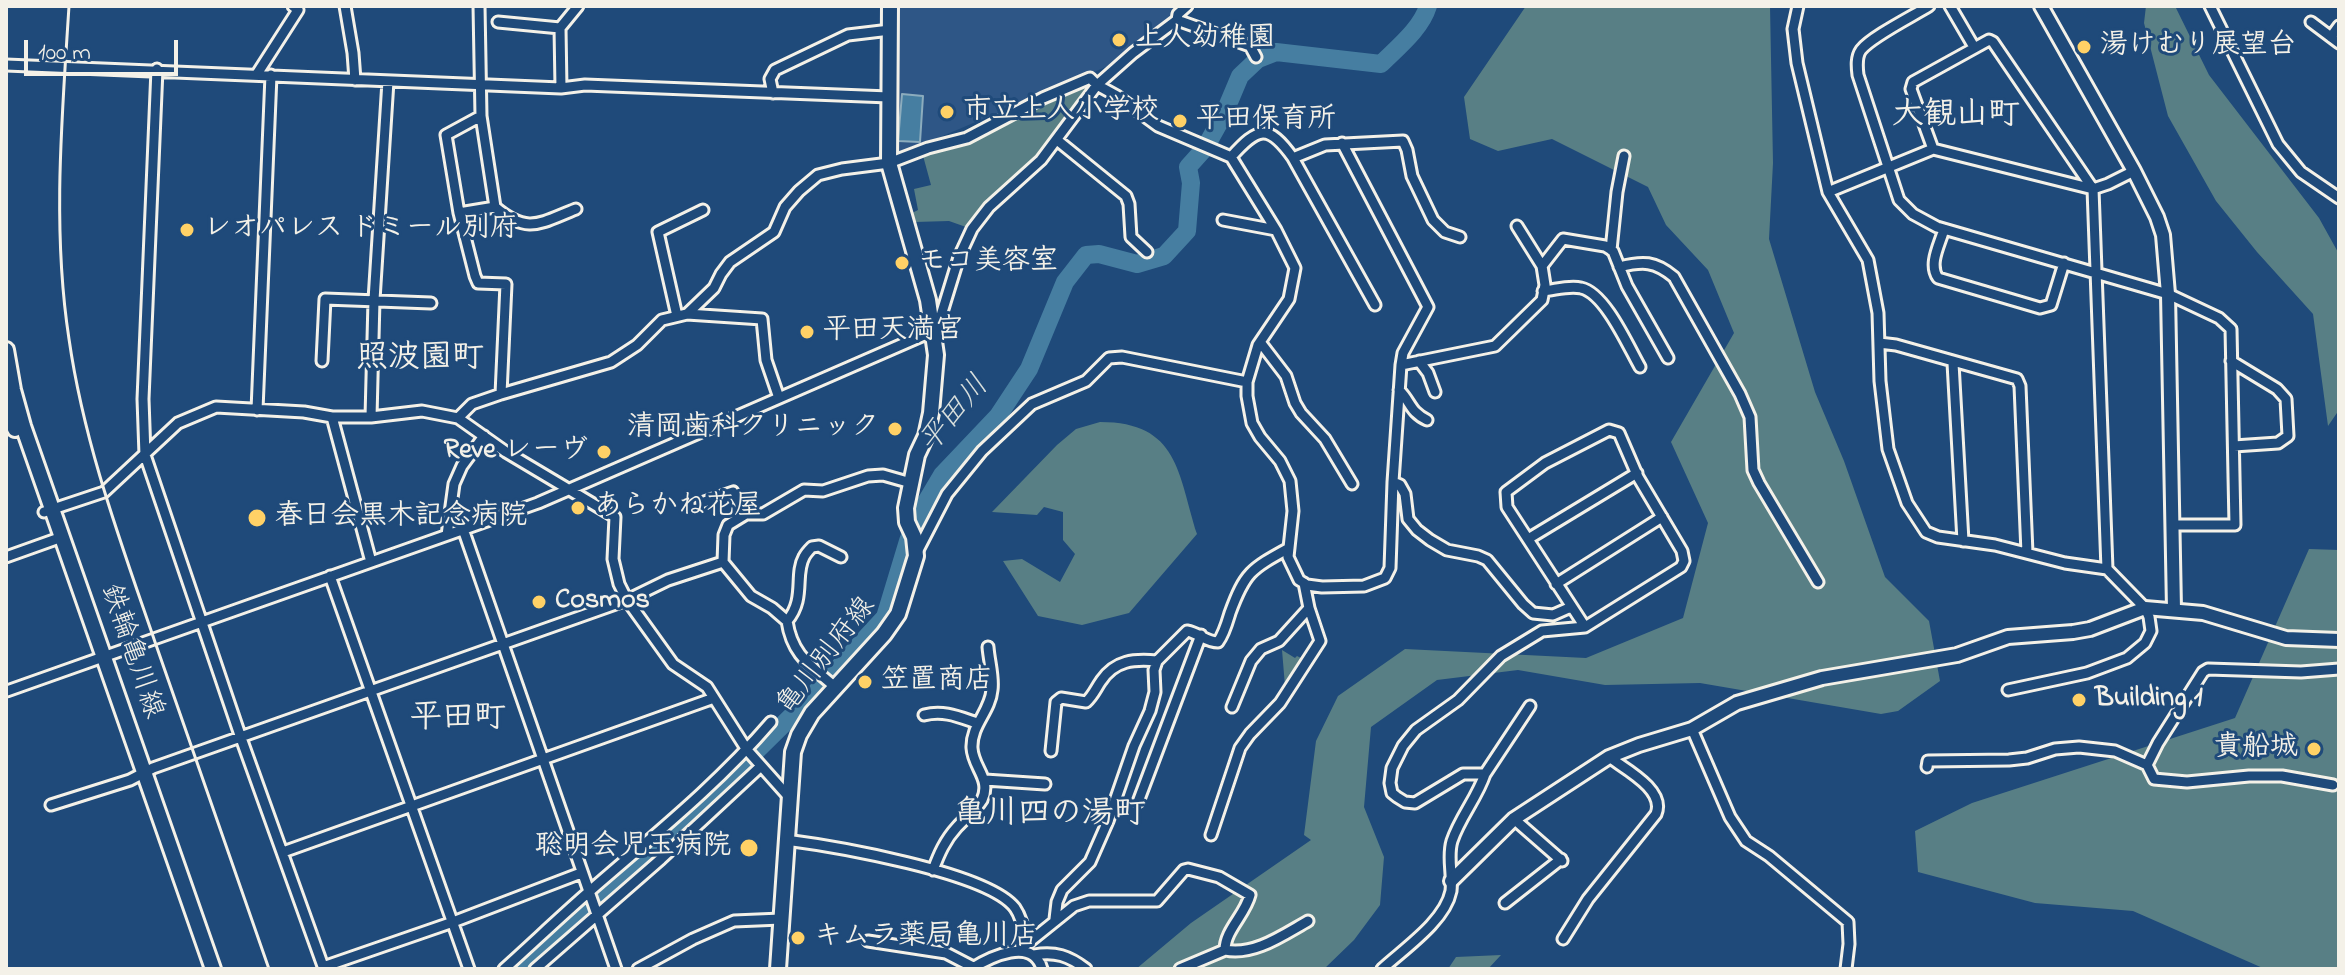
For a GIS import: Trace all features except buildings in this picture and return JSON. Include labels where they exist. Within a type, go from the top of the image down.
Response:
[{"type":"main road","name":"亀川別府線","points":[[778,969],[793,752],[812,713],[833,685],[884,634],[898,614],[916,556],[906,508],[917,455],[926,436],[931,413],[936,355],[928,300],[889,163],[890,6]]},
{"type":"main road","name":"鉄輪亀川線","points":[[6,350],[13,390],[49,511],[204,969]]},
{"type":"main road","name":"鉄輪亀川線","points":[[6,404],[49,511]]},
{"type":"main road","name":"鉄輪亀川線","points":[[140,774],[213,969]]},
{"type":"street","points":[[345,6],[355,80]]},
{"type":"street","points":[[479,6],[481,116],[495,207],[520,224],[536,224],[576,209]]},
{"type":"street","points":[[561,88],[560,28],[578,6]]},
{"type":"street","points":[[1798,6],[1793,29],[1797,63],[1828,192],[1868,260],[1878,313],[1880,381],[1888,449],[1907,503],[1926,532],[2065,563],[2107,569],[2145,608],[2149,617],[2151,631],[2145,643],[2127,658],[2087,673],[2008,690]]},
{"type":"street","points":[[1929,6],[1873,40],[1861,50],[1857,62],[1858,75],[1899,200],[1913,214],[1944,229],[2168,294],[2219,318],[2231,329],[2235,525],[2173,525]]},
{"type":"street","points":[[1950,6],[1974,47]]},
{"type":"street","points":[[2041,6],[2134,171],[2163,235],[2168,294],[2174,609]]},
{"type":"street","points":[[2210,6],[2278,144],[2301,172],[2339,198]]},
{"type":"street","points":[[257,74],[299,8]]},
{"type":"street","points":[[7,691],[568,491],[933,331],[972,229],[1013,183],[1041,160],[1097,85],[1181,10],[1250,46],[1256,57]]},
{"type":"street","points":[[498,22],[560,28]]},
{"type":"street","points":[[2311,22],[2335,40],[2339,26]]},
{"type":"street","points":[[773,93],[770,79],[775,70],[848,35],[890,30]]},
{"type":"street","points":[[1933,149],[1911,89],[1913,82],[1989,40],[2093,189],[2107,569]]},
{"type":"street","points":[[6,65],[561,88],[585,85],[889,97]]},
{"type":"street","points":[[157,69],[143,399],[145,455],[241,738],[324,968],[581,873]]},
{"type":"street","points":[[257,410],[271,75]]},
{"type":"street","points":[[682,315],[714,288],[730,262],[774,232],[785,207],[818,175],[889,163],[967,138],[1043,98],[1090,78],[1158,126],[1231,157],[1276,230],[1295,268],[1294,278],[1289,299],[1260,342],[1247,382],[1252,423],[1280,461],[1290,481],[1293,511],[1288,557],[1299,580],[1322,587],[1364,586],[1385,578],[1390,568],[1401,365],[1403,353],[1428,307],[1342,143]]},
{"type":"street","points":[[371,417],[374,300],[388,81]]},
{"type":"street","points":[[481,116],[463,123],[446,135],[459,213],[475,276],[478,283],[506,284],[501,394]]},
{"type":"street","points":[[1231,157],[1246,141],[1262,133],[1279,139],[1293,158],[1375,305]]},
{"type":"street","points":[[1057,140],[1126,196],[1131,237],[1147,252]]},
{"type":"street","points":[[1293,158],[1325,145],[1403,141],[1412,176],[1433,220],[1445,232],[1460,237]]},
{"type":"street","points":[[1828,192],[1933,149],[2093,189],[2134,171]]},
{"type":"street","points":[[1624,156],[1611,250],[1627,286],[1668,358]]},
{"type":"street","points":[[459,213],[495,207]]},
{"type":"street","points":[[682,315],[658,232],[703,210]]},
{"type":"street","points":[[1223,220],[1276,230]]},
{"type":"street","points":[[1401,365],[1495,346],[1542,300],[1545,285],[1542,266],[1517,226]]},
{"type":"street","points":[[1944,229],[1933,264],[1938,278],[2040,308],[2051,305],[2064,263]]},
{"type":"street","points":[[1542,266],[1563,239],[1605,246],[1611,250]]},
{"type":"street","points":[[1619,267],[1644,263],[1660,265],[1674,277],[1750,417],[1753,470],[1759,483],[1818,582]]},
{"type":"street","points":[[1543,291],[1575,287],[1594,294],[1640,367]]},
{"type":"street","points":[[322,361],[325,299],[431,303]]},
{"type":"street","points":[[458,418],[472,404],[611,362],[637,345],[662,320],[682,315],[762,319],[766,360],[779,398]]},
{"type":"street","points":[[1260,342],[1286,376],[1301,413],[1325,439],[1352,484]]},
{"type":"street","points":[[1879,343],[2017,379],[2020,386],[2027,553]]},
{"type":"street","points":[[916,556],[947,494],[982,451],[1032,404],[1086,381],[1109,358],[1122,357],[1247,382]]},
{"type":"street","points":[[1419,361],[1428,373],[1435,392]]},
{"type":"street","points":[[2231,361],[2277,389],[2286,399],[2288,436],[2278,443],[2234,446]]},
{"type":"street","points":[[1953,363],[1963,541]]},
{"type":"street","points":[[1399,390],[1414,412],[1427,420]]},
{"type":"street","points":[[49,511],[104,492],[178,423],[216,407],[304,412],[332,417],[371,417],[422,411],[458,418],[568,491],[615,517],[613,559],[619,584],[627,600],[673,664],[707,687],[747,750],[788,796]]},
{"type":"street","points":[[332,417],[371,562]]},
{"type":"street","points":[[1485,774],[1463,774],[1415,803],[1405,802],[1392,793],[1390,783],[1392,768],[1403,746],[1416,730],[1458,700],[1501,656],[1542,631],[1585,627],[1681,567],[1684,561],[1682,551],[1615,430],[1609,430],[1545,463],[1506,492],[1507,507],[1585,627]]},
{"type":"street","points":[[447,535],[454,484],[462,466],[484,436]]},
{"type":"street","points":[[1528,539],[1637,473]]},
{"type":"street","points":[[833,685],[801,658],[789,637],[787,621],[751,596],[723,562],[724,535],[728,525],[746,514],[763,514],[804,490],[823,491],[868,476],[883,475],[911,483]]},
{"type":"street","points":[[1393,482],[1400,485],[1405,494],[1408,519],[1417,530],[1447,550],[1487,560],[1533,613],[1553,615],[1571,607]]},
{"type":"street","points":[[701,503],[733,492],[746,514]]},
{"type":"street","points":[[1556,584],[1662,517]]},
{"type":"street","points":[[463,529],[616,969]]},
{"type":"street","points":[[6,557],[58,539]]},
{"type":"street","points":[[787,621],[798,598],[803,558],[812,547],[819,546],[841,557]]},
{"type":"street","points":[[1055,919],[1062,890],[1090,862],[1108,821],[1134,746],[1150,711],[1157,661],[1187,631],[1218,642],[1240,585],[1248,574],[1289,548]]},
{"type":"street","points":[[51,805],[503,645],[627,600],[668,580],[723,562]]},
{"type":"street","points":[[330,576],[469,969]]},
{"type":"street","points":[[1211,835],[1240,748],[1280,703],[1320,641],[1304,583]]},
{"type":"street","points":[[1232,707],[1251,661],[1261,649],[1279,641],[1309,608]]},
{"type":"street","points":[[1451,881],[1514,819],[1609,757],[1692,729],[1737,703],[1822,678],[1957,655],[2008,637],[2090,629],[2145,608],[2203,613],[2286,638],[2339,640]]},
{"type":"street","points":[[1138,802],[1201,635]]},
{"type":"street","points":[[933,870],[944,843],[980,803],[985,792],[985,780],[974,761],[972,747],[973,730],[987,708],[992,690],[988,647]]},
{"type":"street","points":[[1051,751],[1056,702],[1061,698],[1086,702],[1103,677],[1117,664],[1134,659],[1157,661]]},
{"type":"street","points":[[2147,765],[2166,730],[2203,672],[2208,669],[2301,672],[2339,669]]},
{"type":"street","points":[[283,852],[714,698]]},
{"type":"street","points":[[1382,969],[1442,914],[1450,894],[1451,844],[1463,815],[1485,774],[1530,706]]},
{"type":"street","points":[[924,715],[950,714],[977,723]]},
{"type":"street","points":[[504,969],[678,815],[747,750],[771,722]]},
{"type":"street","points":[[1692,729],[1730,817],[1746,841],[1769,856],[1848,922],[1846,969]]},
{"type":"street","points":[[1927,767],[1928,761],[2009,760],[2055,749],[2079,747],[2115,751],[2147,765],[2154,779],[2187,782],[2282,776],[2333,785]]},
{"type":"street","points":[[1563,939],[1588,899],[1656,814],[1659,806],[1657,798],[1643,781],[1609,757]]},
{"type":"street","points":[[535,969],[661,859],[759,763]]},
{"type":"street","points":[[985,780],[1045,784]]},
{"type":"street","points":[[1505,903],[1563,861],[1514,819]]},
{"type":"street","points":[[786,840],[829,845],[969,881],[1004,898],[1015,907],[1027,943]]},
{"type":"street","points":[[1018,951],[1074,906],[1089,901],[1157,901],[1188,869],[1219,877],[1250,895],[1246,909],[1225,940],[1225,950]]},
{"type":"street","points":[[638,969],[734,921],[781,919]]},
{"type":"street","points":[[1180,969],[1204,964],[1225,950],[1238,952],[1257,947],[1308,921]]},
{"type":"street","points":[[868,941],[946,953],[972,968],[997,954],[1018,951],[1034,955],[1063,955],[1086,969]]},
{"type":"street","points":[[1034,955],[1042,969]]},
{"type":"shaded area","name":"市立上人小学校","points":[[899,6],[1173,6],[1178,14],[1108,66],[893,157]]},
{"type":"shaded area","points":[[902,94],[923,96],[920,142],[898,141]]},
{"type":"green space","points":[[1526,6],[1770,6],[1773,163],[1769,239],[1815,392],[1844,461],[1885,577],[1929,621],[1940,681],[1898,711],[1881,714],[1700,683],[1605,685],[1518,670],[1437,680],[1371,727],[1364,807],[1384,857],[1380,905],[1354,940],[1324,969],[1136,969],[1191,923],[1311,840],[1304,835],[1316,741],[1338,696],[1405,649],[1586,658],[1683,618],[1708,523],[1671,442],[1734,333],[1708,270],[1666,225],[1648,187],[1552,139],[1498,151],[1470,139],[1464,97]]},
{"type":"green space","points":[[2146,6],[2175,6],[2209,75],[2319,218],[2339,254],[2339,410],[2328,426],[2313,314],[2216,201],[2168,116],[2144,23]]},
{"type":"green space","points":[[1089,81],[1092,85],[1038,158],[1002,189],[966,227],[949,221],[915,222],[912,213],[918,210],[914,189],[931,185],[922,152],[998,126]]},
{"type":"green space","points":[[1100,422],[1126,424],[1146,431],[1160,442],[1179,472],[1197,534],[1129,613],[1082,625],[1038,616],[1003,561],[1022,559],[1060,582],[1075,554],[1063,540],[1063,512],[1044,507],[1037,515],[992,512],[1076,429]]},
{"type":"green space","points":[[2309,549],[2339,550],[2339,969],[2265,969],[2133,911],[2035,903],[1918,872],[1915,831],[1972,803],[2235,718]]},
{"type":"green space","points":[[1282,650],[1301,658],[1285,686]]},
{"type":"green space","points":[[1501,955],[1488,969],[1448,969],[1456,957]]},
{"type":"waterway","name":"平田川","points":[[515,969],[573,922],[683,823],[813,695],[885,617],[920,512],[942,475],[998,416],[1029,369],[1065,282],[1086,255],[1099,254],[1137,264],[1164,256],[1187,231],[1191,183],[1188,167],[1205,148],[1240,76],[1258,59],[1276,52],[1381,64],[1415,30],[1428,6]]},
{"type":"railway","points":[[69,6],[61,131],[61,256],[69,339],[84,417],[117,530],[269,969]]},
{"type":"place","name":"上人幼稚園","points":[[1119,40]]},
{"type":"place","name":"湯けむり展望台","points":[[2084,47]]},
{"type":"place","name":"市立上人小学校","points":[[947,112]]},
{"type":"place","name":"平田保育所","points":[[1180,121]]},
{"type":"place","name":"レオパレス ドミール別府","points":[[187,230]]},
{"type":"place","name":"モコ美容室","points":[[902,263]]},
{"type":"place","name":"平田天満宮","points":[[807,332]]},
{"type":"place","name":"清岡歯科クリニック","points":[[895,429]]},
{"type":"place","name":"Reve レーヴ","points":[[604,452]]},
{"type":"place","name":"あらかね花屋","points":[[578,508]]},
{"type":"place","name":"春日会黒木記念病院","points":[[257,518]]},
{"type":"place","name":"Cosmos","points":[[539,602]]},
{"type":"place","name":"笠置商店","points":[[865,682]]},
{"type":"place","name":"Building 1","points":[[2079,700]]},
{"type":"place","name":"貴船城","points":[[2314,749]]},
{"type":"place","name":"聡明会児玉病院","points":[[749,848]]},
{"type":"place","name":"キムラ薬局亀川店","points":[[798,938]]},
{"type":"district","name":"大観山町","points":[[1956,118]]},
{"type":"district","name":"照波園町","points":[[420,361]]},
{"type":"district","name":"平田町","points":[[458,721]]},
{"type":"district","name":"亀川四の湯町","points":[[1050,817]]}]
